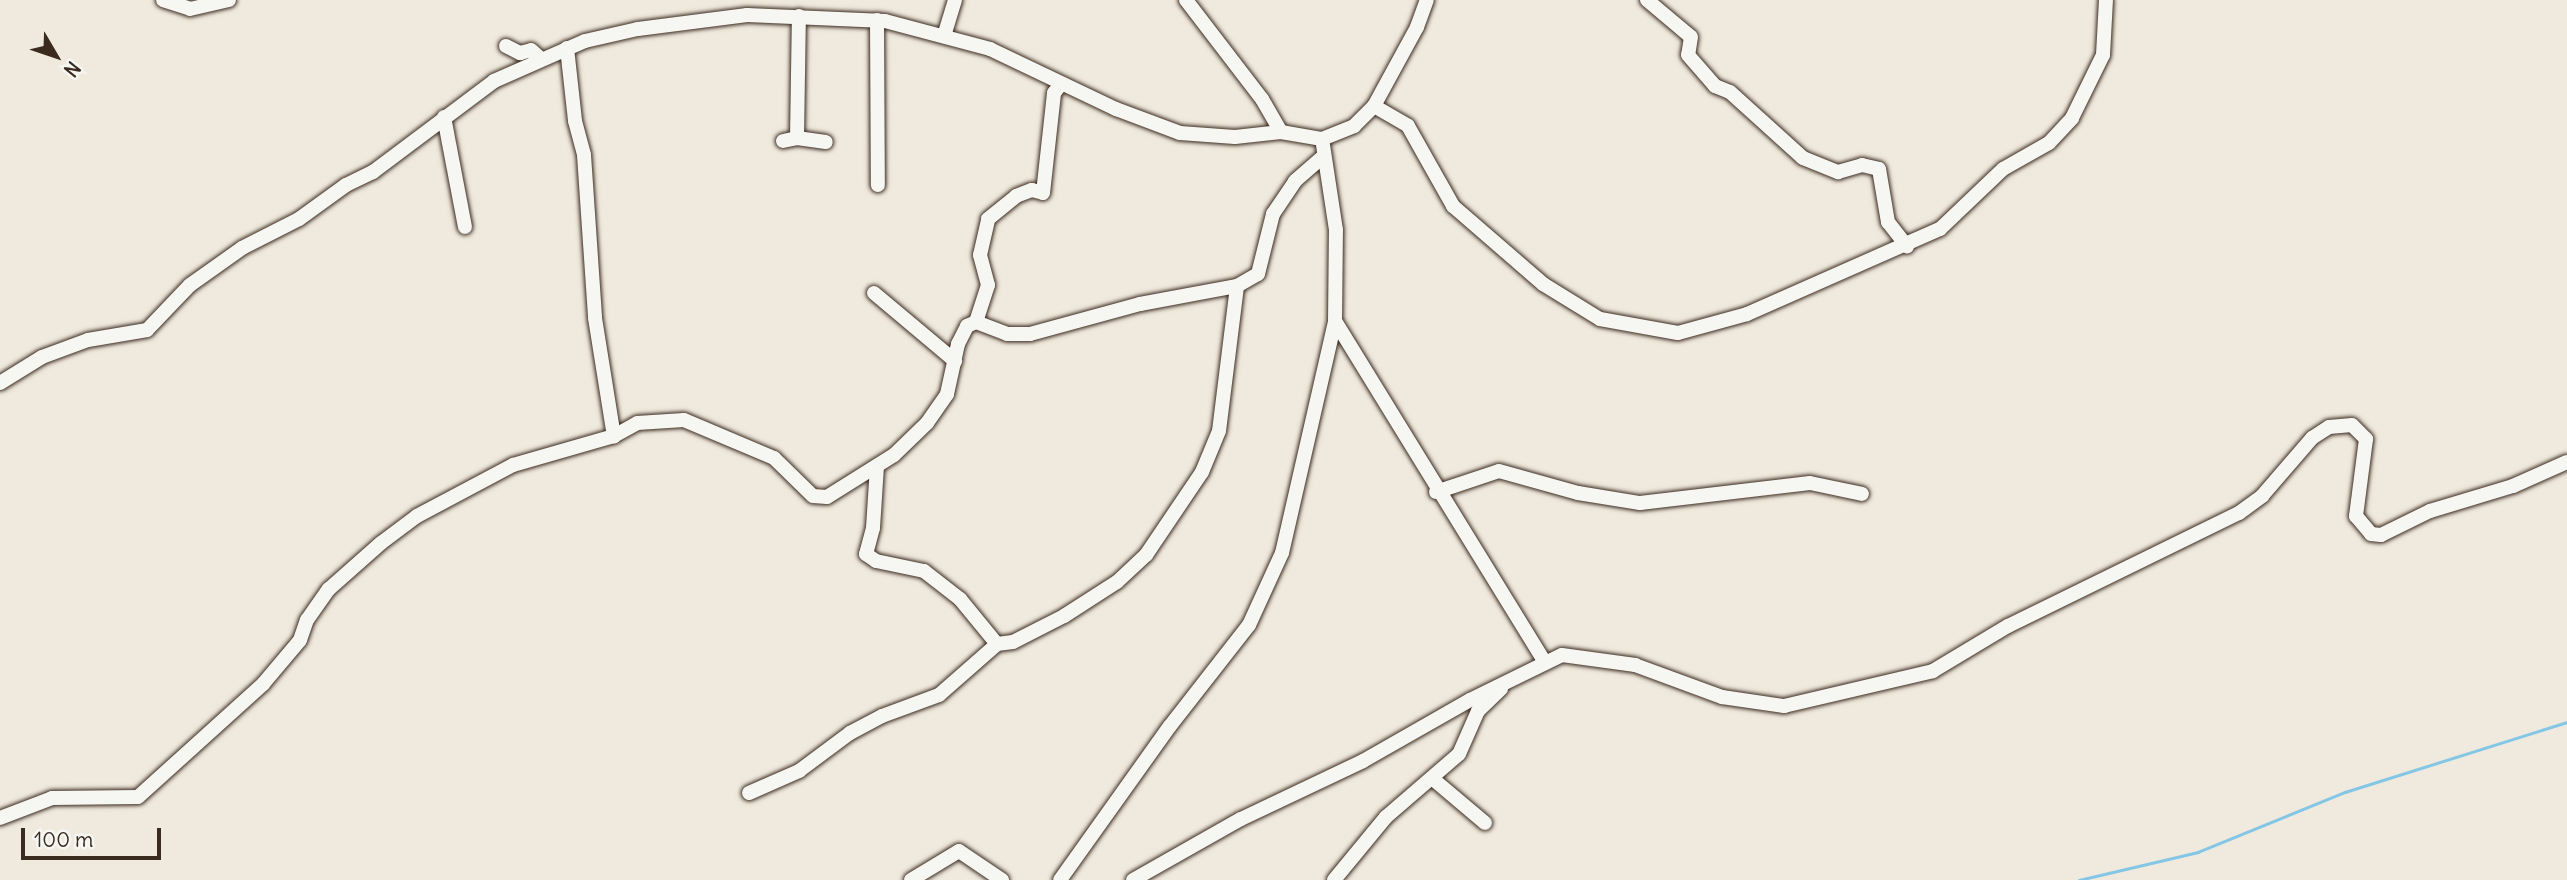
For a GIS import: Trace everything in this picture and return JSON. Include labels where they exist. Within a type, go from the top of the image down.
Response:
[{"type":"street","points":[[163,0],[183,4],[229,0]]},
{"type":"street","points":[[805,0],[790,139],[826,142]]},
{"type":"street","points":[[944,36],[955,0]]},
{"type":"street","points":[[1186,0],[1262,99],[1281,132]]},
{"type":"street","points":[[0,383],[54,353],[88,340],[147,330],[190,285],[242,247],[373,172],[494,81],[567,48],[694,20],[747,15],[877,20],[990,49],[1061,84],[1180,134],[1235,137],[1281,132],[1322,139],[1354,126],[1374,106],[1417,27],[1427,0]]},
{"type":"street","points":[[1647,0],[1690,37],[1688,55],[1715,86],[1730,92],[1803,158],[1838,172],[1863,165],[1879,169],[1888,222],[1907,246]]},
{"type":"street","points":[[1374,106],[1408,126],[1438,185],[1470,223],[1543,284],[1600,319],[1626,326],[1678,333],[1714,325],[1907,246],[1940,229],[2003,169],[2049,143],[2067,125],[2088,90],[2103,55],[2106,0]]},
{"type":"street","points":[[877,20],[878,185]]},
{"type":"street","points":[[506,46],[520,53],[531,50],[540,58]]},
{"type":"street","points":[[567,48],[575,121],[584,155],[595,318],[614,436]]},
{"type":"street","points":[[0,818],[52,798],[138,797],[263,684],[300,640],[307,620],[329,589],[399,530],[477,481],[513,465],[614,436],[637,423],[684,420],[774,458],[813,496],[822,498],[877,466],[913,438],[938,409],[963,331],[976,322],[988,285],[980,255],[988,219],[1016,197],[1032,190],[1043,192],[1054,93],[1061,84]]},
{"type":"street","points":[[444,117],[465,227]]},
{"type":"street","points":[[1060,880],[1249,625],[1282,553],[1311,439],[1335,321],[1336,230],[1322,139]]},
{"type":"street","points":[[976,322],[1007,334],[1030,334],[1140,304],[1237,286],[1258,274],[1273,214],[1295,181],[1324,156]]},
{"type":"street","points":[[749,793],[799,771],[861,727],[939,695],[997,644],[1013,642],[1064,616],[1117,582],[1166,532],[1202,472],[1219,430],[1237,286]]},
{"type":"street","points":[[874,293],[955,361]]},
{"type":"street","points":[[1335,321],[1540,663]]},
{"type":"street","points":[[1133,880],[1241,819],[1408,737],[1540,663],[1562,655],[1590,656],[1635,665],[1722,697],[1784,706],[1933,671],[2008,626],[2180,545],[2262,496],[2312,438],[2329,427],[2352,425],[2365,439],[2356,516],[2371,534],[2381,535],[2430,511],[2513,486],[2567,462]]},
{"type":"street","points":[[877,466],[873,528],[866,554],[876,561],[924,571],[960,599],[997,644]]},
{"type":"street","points":[[1436,492],[1499,471],[1578,493],[1640,503],[1810,484],[1862,494]]},
{"type":"street","points":[[1334,880],[1386,817],[1459,754],[1478,711],[1505,685],[1540,663]]},
{"type":"street","points":[[1433,779],[1485,823]]},
{"type":"street","points":[[911,880],[959,851],[1002,880]]},
{"type":"waterway","points":[[2079,880],[2198,852],[2345,792],[2567,722]]}]
